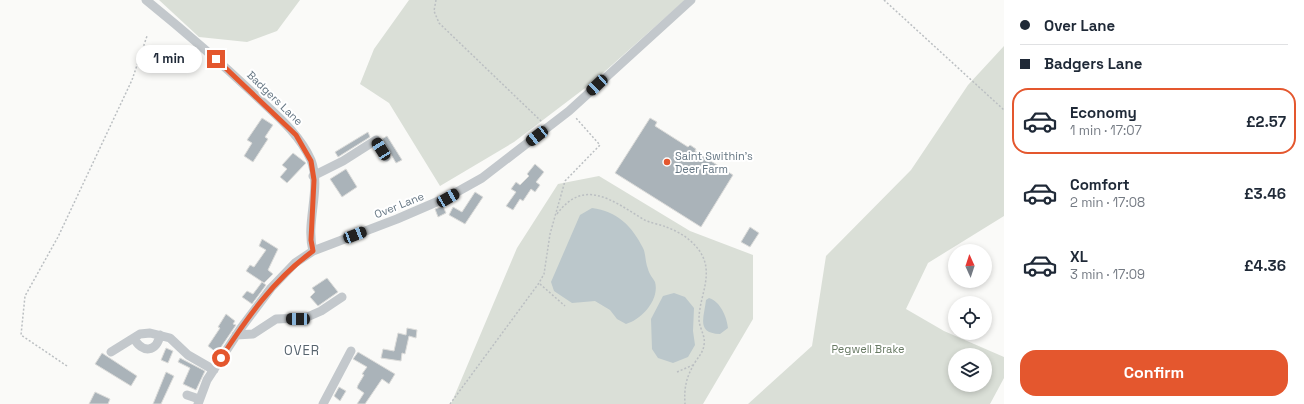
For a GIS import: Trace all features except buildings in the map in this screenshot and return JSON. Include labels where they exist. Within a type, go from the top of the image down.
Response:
[{"type":"street","name":"Badgers Lane","points":[[146,0],[205,48],[296,135],[311,161],[313,176],[311,240],[313,251]]},
{"type":"street","name":"Over Lane","points":[[198,402],[207,380],[236,335],[286,272],[313,251],[448,198],[482,178],[569,111],[691,0]]},
{"type":"street","points":[[313,176],[343,161],[376,140],[386,157]]},
{"type":"street","points":[[236,335],[253,334],[276,319],[305,318],[321,311],[342,297]]},
{"type":"street","points":[[111,352],[140,334],[150,333],[170,338],[188,355],[214,370]]},
{"type":"street","points":[[134,338],[138,346],[145,349],[153,348],[159,342],[160,335]]},
{"type":"street","points":[[322,404],[351,351]]},
{"type":"street","points":[[187,395],[198,402]]},
{"type":"path","points":[[436,0],[434,11],[439,23],[548,127]]},
{"type":"path","points":[[884,0],[1004,110]]},
{"type":"path","points":[[67,366],[21,335],[26,296],[58,238],[132,80],[147,36]]},
{"type":"path","points":[[450,404],[539,283],[544,274],[550,234],[565,181],[600,145],[569,111]]},
{"type":"path","points":[[556,216],[570,200],[581,195],[593,195],[606,198],[619,203],[644,220],[676,231],[692,241],[703,256],[706,268],[699,320],[705,339],[702,352],[693,365],[685,384],[685,404]]},
{"type":"path","points":[[539,283],[565,306]]},
{"type":"path","points":[[677,372],[693,365]]},
{"type":"green space","points":[[159,0],[300,0],[277,31],[247,42],[199,37]]},
{"type":"green space","points":[[409,0],[685,0],[593,82],[514,142],[440,186],[389,103],[360,84],[374,49]]},
{"type":"green space","name":"Pegwell Brake","points":[[1004,46],[1004,216],[959,244],[948,244],[948,251],[928,263],[906,309],[948,333],[948,340],[965,340],[983,348],[948,348],[948,392],[992,392],[992,352],[1004,357],[1004,378],[990,404],[748,404],[812,346],[826,256],[911,170],[968,85]]},
{"type":"green space","points":[[599,176],[690,231],[753,255],[753,319],[703,404],[451,404],[517,248],[558,184]]},
{"type":"shaded area","points":[[592,208],[609,212],[629,226],[643,248],[646,264],[655,282],[655,296],[648,308],[638,318],[626,324],[617,319],[610,310],[595,301],[572,303],[554,291],[551,282],[580,215]]},
{"type":"shaded area","points":[[674,293],[685,297],[694,308],[693,331],[695,345],[688,357],[673,363],[658,358],[652,349],[651,319],[663,296]]},
{"type":"shaded area","points":[[709,298],[720,306],[726,319],[728,328],[720,334],[712,333],[704,328],[703,318],[706,300]]},
{"type":"place","name":"Saint Swithin's Deer Farm","points":[[667,162]]},
{"type":"district","name":"OVER","points":[[302,350]]},
{"type":"route","points":[[216,59],[296,135],[311,161],[314,180],[311,240],[313,251],[295,263],[271,288],[221,358]]}]
